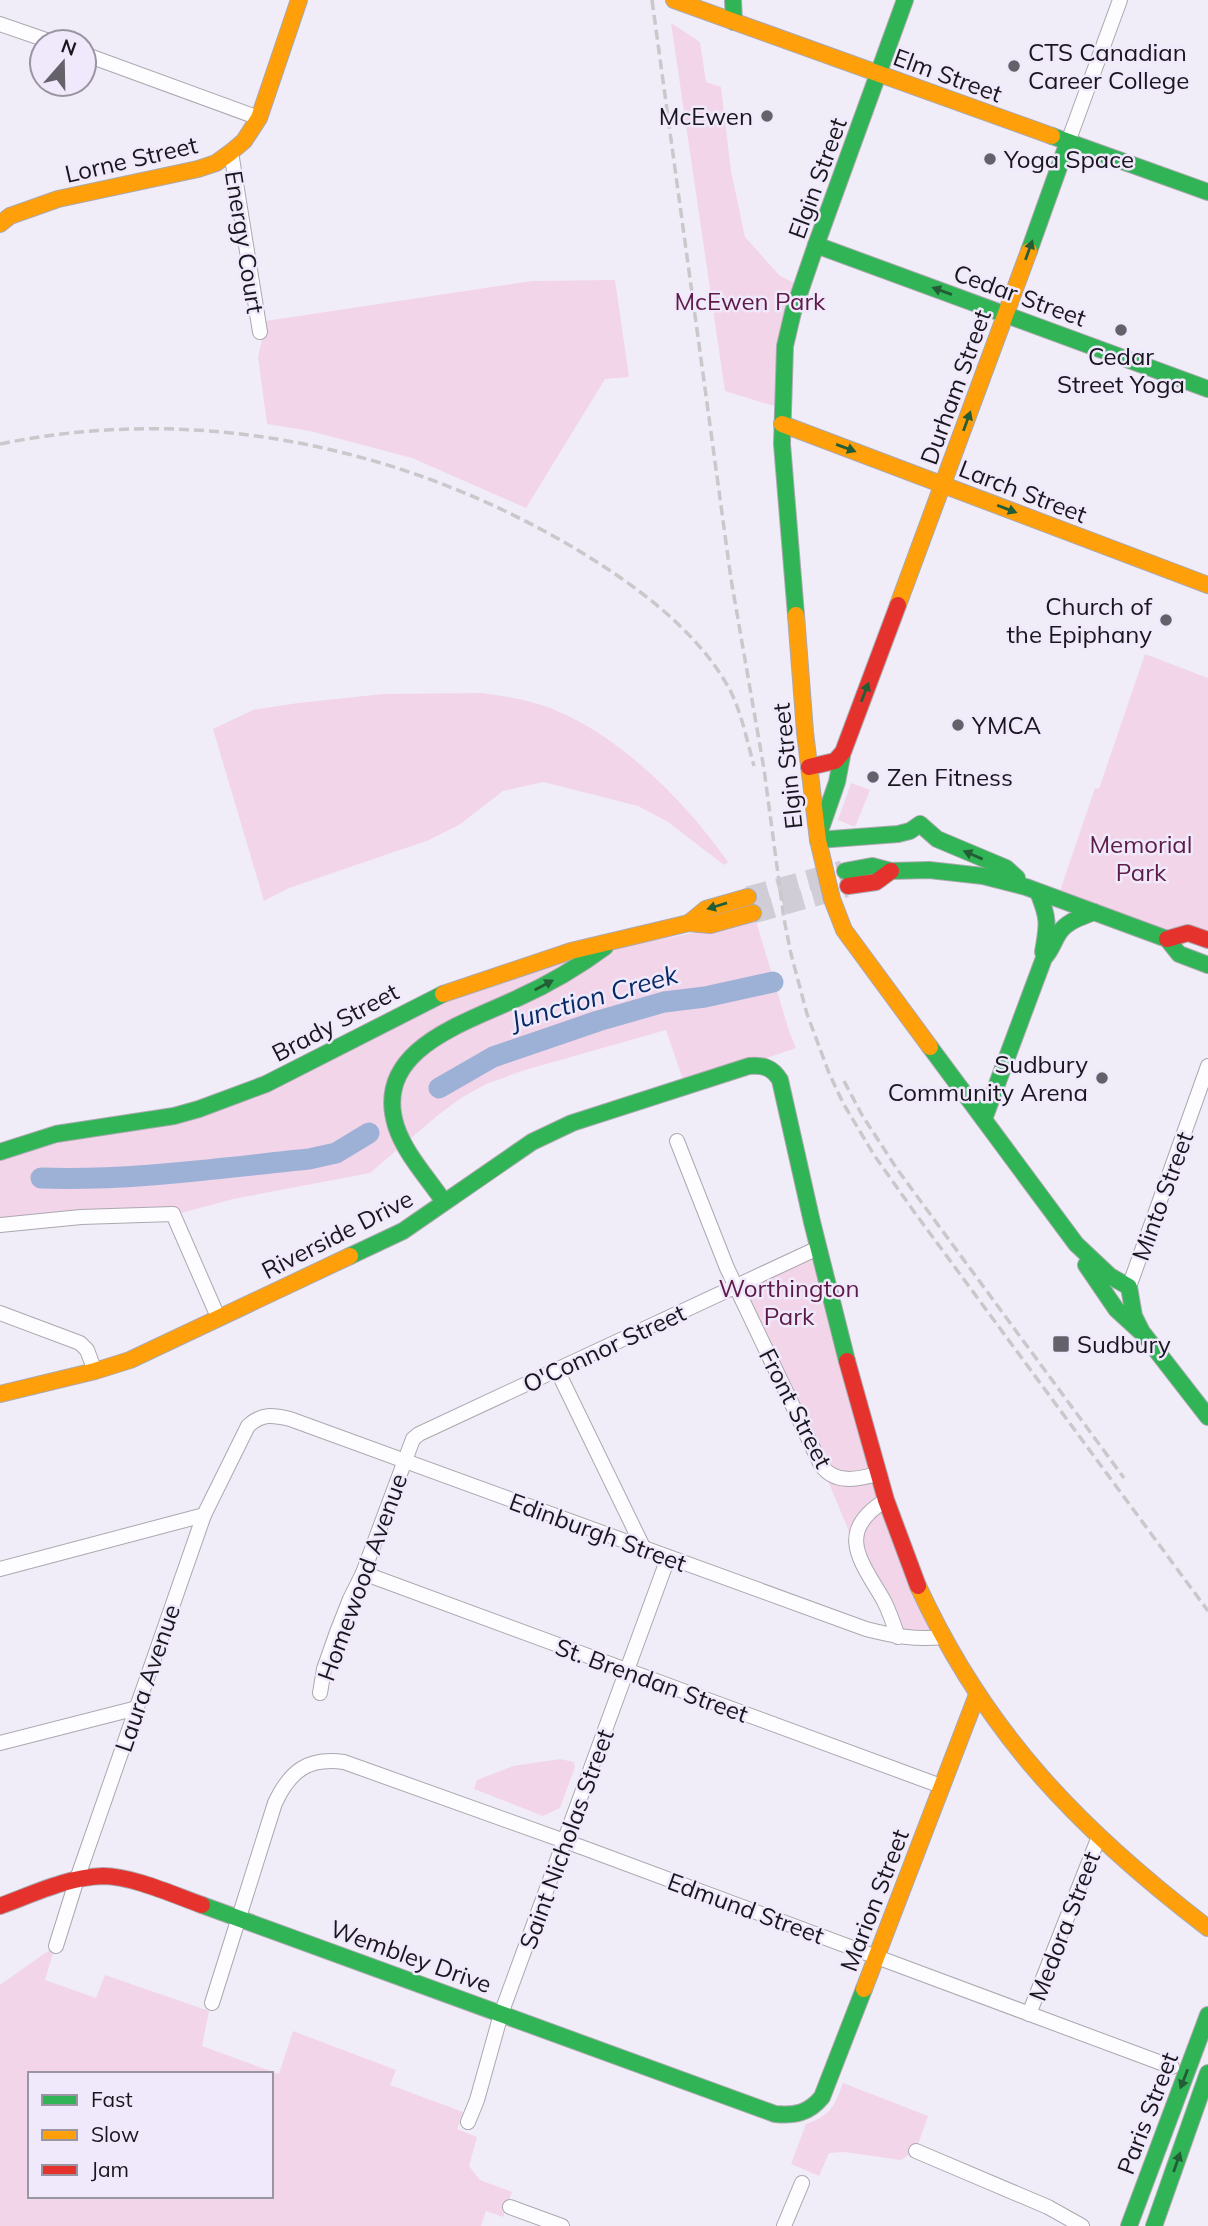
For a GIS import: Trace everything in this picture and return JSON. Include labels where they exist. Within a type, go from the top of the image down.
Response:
[{"type":"street","name":"Lorne Street","points":[[3,218],[58,199],[198,169],[216,163],[231,152],[244,141],[259,118],[299,0]]},
{"type":"street","name":"Elm Street","points":[[674,0],[1208,191]]},
{"type":"street","points":[[733,0],[734,22]]},
{"type":"street","name":"Elgin Street","points":[[905,0],[816,245],[793,312],[785,346],[782,424],[805,732],[818,840],[832,899],[844,930],[1076,1244],[1110,1276],[1129,1287]]},
{"type":"street","name":"Durham Street","points":[[818,840],[837,782],[842,756],[1007,314],[1120,0]]},
{"type":"street","points":[[0,23],[28,33]]},
{"type":"street","points":[[98,59],[259,118]]},
{"type":"street","name":"Energy Court","points":[[231,152],[260,332]]},
{"type":"street","name":"Cedar Street","points":[[816,245],[1208,389]]},
{"type":"street","name":"Larch Street","points":[[782,424],[1208,585]]},
{"type":"street","points":[[809,767],[829,765],[842,756]]},
{"type":"street","points":[[818,840],[898,834],[910,831],[920,824],[937,839],[1006,869],[1032,889],[1047,913],[1044,958],[984,1119]]},
{"type":"street","points":[[846,878],[872,866],[891,871],[955,872],[983,876],[1032,889],[1167,939],[1179,954],[1208,965]]},
{"type":"street","name":"Brady Street","points":[[0,1152],[56,1134],[174,1116],[199,1109],[266,1084],[424,1002],[510,970],[571,951],[689,923],[710,925],[751,905]]},
{"type":"street","points":[[1044,958],[1051,952],[1059,933],[1066,925],[1094,912]]},
{"type":"street","points":[[1167,939],[1188,933],[1208,940]]},
{"type":"street","points":[[444,1202],[402,1140],[393,1112],[393,1092],[404,1063],[424,1044],[482,1012],[506,1004],[545,985],[586,962],[612,941]]},
{"type":"street","points":[[482,1012],[499,998],[506,987],[510,970]]},
{"type":"street","name":"Riverside Drive","points":[[0,1394],[130,1360],[403,1231],[532,1142],[551,1132],[749,1066],[762,1065],[771,1068],[780,1080],[817,1248]]},
{"type":"street","name":"Minto Street","points":[[1129,1287],[1208,1066]]},
{"type":"street","name":"Front Street","points":[[677,1141],[736,1286],[821,1465],[827,1473],[840,1478],[878,1474]]},
{"type":"street","points":[[0,1225],[81,1217],[173,1214],[218,1317]]},
{"type":"street","points":[[1076,1244],[1111,1304],[1131,1325],[1142,1332]]},
{"type":"street","points":[[817,1248],[886,1500],[915,1581],[943,1637],[977,1695],[1043,1784],[1098,1839],[1176,1905],[1208,1928]]},
{"type":"street","name":"O'Connor Street","points":[[405,1461],[410,1445],[419,1434],[817,1248]]},
{"type":"street","points":[[1129,1287],[1134,1316],[1142,1332],[1208,1417]]},
{"type":"street","points":[[0,1313],[80,1343],[87,1350],[95,1371]]},
{"type":"street","points":[[556,1370],[644,1549]]},
{"type":"street","name":"Edinburgh Street","points":[[256,1419],[266,1415],[290,1419],[866,1629],[898,1637],[943,1637]]},
{"type":"street","name":"Laura Avenue","points":[[56,1946],[76,1879],[204,1515],[242,1437],[256,1419]]},
{"type":"street","name":"Homewood Avenue","points":[[320,1693],[324,1669],[337,1632],[363,1573],[405,1461]]},
{"type":"street","points":[[886,1500],[864,1516],[855,1539],[857,1551],[886,1605],[898,1637]]},
{"type":"street","points":[[0,1569],[204,1515]]},
{"type":"street","name":"Saint Nicholas Street","points":[[468,2122],[477,2100],[501,2014],[668,1558]]},
{"type":"street","name":"St. Brendan Street","points":[[363,1573],[941,1786]]},
{"type":"street","name":"Marion Street","points":[[804,2113],[816,2107],[822,2097],[977,1695]]},
{"type":"street","points":[[0,1743],[137,1708]]},
{"type":"street","name":"Edmund Street","points":[[240,1918],[275,1803],[282,1789],[302,1768],[316,1762],[344,1762],[565,1841],[1172,2067]]},
{"type":"street","name":"Medora Street","points":[[1029,2014],[1098,1839]]},
{"type":"street","name":"Wembley Drive","points":[[0,1906],[76,1879],[105,1876],[126,1879],[240,1918],[775,2114],[786,2116],[804,2113]]},
{"type":"street","points":[[212,2003],[240,1918]]},
{"type":"street","name":"Paris Street","points":[[1129,2226],[1208,2015]]},
{"type":"street","name":"Paris Street","points":[[1154,2226],[1208,2073]]},
{"type":"street","points":[[916,2151],[1048,2207],[1082,2226]]},
{"type":"street","points":[[784,2226],[802,2183]]},
{"type":"street","points":[[510,2207],[562,2226]]},
{"type":"green space","name":"McEwen Park","points":[[671,23],[700,42],[706,82],[721,87],[731,171],[745,237],[780,276],[795,283],[774,406],[725,391]]},
{"type":"green space","points":[[615,280],[629,377],[605,379],[526,508],[412,458],[310,431],[267,424],[258,357],[262,340],[259,322],[532,281]]},
{"type":"green space","name":"Memorial Park","points":[[1145,654],[1208,678],[1208,939],[1168,938],[1058,897],[1095,788],[1099,789]]},
{"type":"green space","points":[[482,693],[550,708],[601,735],[649,772],[671,794],[728,862],[724,865],[668,822],[638,806],[543,782],[503,791],[459,825],[429,840],[289,888],[264,901],[213,729],[253,710],[298,703],[383,694]]},
{"type":"green space","points":[[851,783],[870,790],[855,827],[838,820]]},
{"type":"green space","points":[[756,921],[796,1048],[685,1086],[666,1030],[525,1070],[486,1084],[437,1116],[370,1173],[233,1199],[174,1215],[0,1226],[0,1151],[174,1115],[514,967]]},
{"type":"green space","name":"Worthington Park","points":[[818,1246],[879,1472],[944,1635],[897,1636],[821,1464],[736,1285]]},
{"type":"green space","points":[[560,1759],[574,1762],[575,1767],[560,1808],[543,1816],[474,1789],[477,1780],[513,1766]]},
{"type":"green space","points":[[55,1946],[45,1980],[96,1998],[105,1975],[209,2011],[202,2046],[279,2074],[293,2031],[396,2070],[390,2085],[463,2112],[457,2129],[477,2137],[469,2166],[480,2180],[512,2192],[503,2217],[486,2211],[481,2226],[0,2226],[0,1985]]},
{"type":"green space","points":[[843,2083],[928,2116],[916,2150],[901,2160],[844,2152],[829,2153],[819,2176],[791,2164],[806,2124],[830,2109]]},
{"type":"waterway","name":"Junction Creek","points":[[439,1088],[493,1057],[598,1021],[664,1002],[705,997],[773,982]]},
{"type":"waterway","name":"Junction Creek","points":[[41,1178],[141,1176],[309,1159],[336,1153],[369,1133]]},
{"type":"tunnel","points":[[748,897],[843,871]]},
{"type":"tunnel","points":[[753,913],[846,887]]},
{"type":"railway","points":[[652,0],[731,579],[764,769],[784,919],[807,1014],[843,1103],[874,1155],[1208,1611]]},
{"type":"railway","points":[[0,444],[76,432],[153,429],[230,433],[305,444],[380,463],[452,488],[522,519],[589,557],[668,615],[702,650],[730,690],[754,766]]},
{"type":"railway","points":[[844,1081],[862,1115],[897,1169],[1124,1478]]},
{"type":"traffic: fast","points":[[733,0],[734,22]]},
{"type":"traffic: fast","points":[[796,615],[782,444],[785,346],[793,312],[816,245],[905,0]]},
{"type":"traffic: fast","points":[[1052,136],[1208,192]]},
{"type":"traffic: fast","points":[[1029,251],[1068,142]]},
{"type":"traffic: fast","points":[[816,245],[1208,389]]},
{"type":"traffic: fast","points":[[820,831],[837,782],[842,756]]},
{"type":"traffic: fast","points":[[818,840],[898,834],[910,831],[920,824],[937,839],[1006,868],[1017,878]]},
{"type":"traffic: fast","points":[[845,871],[872,866],[891,871],[929,870],[983,876],[1026,887],[1167,939],[1179,954],[1208,965]]},
{"type":"traffic: fast","points":[[1038,892],[1046,922],[1043,952]]},
{"type":"traffic: fast","points":[[984,1119],[1044,958],[1066,925],[1094,912]]},
{"type":"traffic: fast","points":[[444,1202],[411,1156],[396,1126],[392,1099],[398,1077],[410,1058],[428,1042],[450,1029],[530,993],[605,947]]},
{"type":"traffic: fast","points":[[0,1152],[56,1134],[174,1116],[199,1109],[266,1084],[443,994]]},
{"type":"traffic: fast","points":[[930,1047],[1076,1244],[1110,1276],[1129,1287],[1134,1316],[1142,1332],[1208,1417]]},
{"type":"traffic: fast","points":[[350,1256],[403,1231],[532,1142],[572,1123],[749,1066],[763,1067],[774,1072],[780,1080],[847,1361]]},
{"type":"traffic: fast","points":[[1086,1265],[1116,1309],[1140,1331]]},
{"type":"traffic: fast","points":[[202,1905],[775,2114],[801,2112],[812,2107],[822,2097],[864,1989]]},
{"type":"traffic: fast","points":[[1129,2226],[1208,2015]]},
{"type":"traffic: fast","points":[[1154,2226],[1208,2073]]},
{"type":"traffic: slow","points":[[0,224],[10,216],[58,199],[198,169],[216,163],[231,152],[244,141],[259,118],[299,0]]},
{"type":"traffic: slow","points":[[674,0],[1052,136]]},
{"type":"traffic: slow","points":[[898,605],[1029,251]]},
{"type":"traffic: slow","points":[[782,424],[1208,585]]},
{"type":"traffic: slow","points":[[796,615],[805,732],[818,840],[832,899],[844,930],[930,1047]]},
{"type":"traffic: slow","points":[[689,923],[706,909],[748,897]]},
{"type":"traffic: slow","points":[[443,994],[571,951],[689,923],[710,925],[753,913]]},
{"type":"traffic: slow","points":[[0,1394],[130,1360],[350,1256]]},
{"type":"traffic: slow","points":[[918,1586],[974,1688],[1040,1776],[1118,1854],[1208,1928]]},
{"type":"traffic: slow","points":[[864,1989],[977,1695]]},
{"type":"traffic: jam","points":[[809,767],[835,761],[843,752],[898,605]]},
{"type":"traffic: jam","points":[[848,886],[876,882],[891,871]]},
{"type":"traffic: jam","points":[[1167,939],[1188,933],[1208,940]]},
{"type":"traffic: jam","points":[[847,1361],[886,1500],[918,1586]]},
{"type":"traffic: jam","points":[[0,1906],[64,1883],[103,1876],[140,1883],[202,1905]]},
{"type":"place","name":"CTS Canadian Career College","points":[[1014,66]]},
{"type":"place","name":"McEwen","points":[[767,116]]},
{"type":"place","name":"Yoga Space","points":[[990,159]]},
{"type":"place","name":"Cedar Street Yoga","points":[[1121,330]]},
{"type":"place","name":"Church of the Epiphany","points":[[1166,620]]},
{"type":"place","name":"YMCA","points":[[958,725]]},
{"type":"place","name":"Zen Fitness","points":[[873,777]]},
{"type":"place","name":"Sudbury Community Arena","points":[[1102,1078]]},
{"type":"place","name":"Sudbury","points":[[1061,1344]]}]
